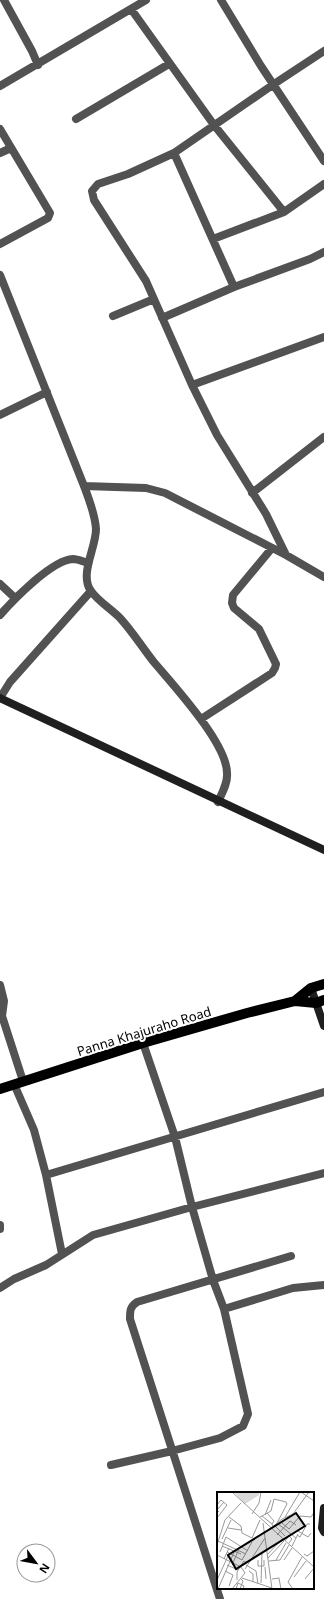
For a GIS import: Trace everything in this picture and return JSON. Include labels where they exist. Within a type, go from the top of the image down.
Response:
[{"type":"main road","points":[[0,698],[218,802],[324,850]]},
{"type":"main road","name":"Panna Khajuraho Road","points":[[296,1001],[312,988],[324,984]]},
{"type":"main road","points":[[312,988],[320,1002],[324,1026]]},
{"type":"main road","name":"Panna Khajuraho Road","points":[[0,1089],[143,1043],[296,1001],[320,1002]]},
{"type":"main road","points":[[324,1508],[322,1528],[324,1532]]},
{"type":"street","points":[[4,0],[32,50],[38,65]]},
{"type":"street","points":[[0,86],[146,0]]},
{"type":"street","points":[[221,0],[324,161]]},
{"type":"street","points":[[131,9],[214,126],[284,212]]},
{"type":"street","points":[[286,555],[266,514],[217,435],[192,385],[154,299],[136,263],[94,200],[92,191],[98,184],[128,174],[174,153],[324,51]]},
{"type":"street","points":[[76,119],[169,64]]},
{"type":"street","points":[[0,128],[50,214],[48,218],[0,244]]},
{"type":"street","points":[[0,153],[11,148]]},
{"type":"street","points":[[174,153],[234,287]]},
{"type":"street","points":[[213,239],[284,212],[324,184]]},
{"type":"street","points":[[162,318],[234,287],[310,259],[324,252]]},
{"type":"street","points":[[0,275],[93,512],[96,528],[95,540],[88,563],[87,582],[91,591],[120,618],[201,719],[215,740],[222,754],[228,773],[218,802]]},
{"type":"street","points":[[113,316],[154,299]]},
{"type":"street","points":[[192,385],[324,337]]},
{"type":"street","points":[[0,414],[47,392]]},
{"type":"street","points":[[252,493],[324,437]]},
{"type":"street","points":[[84,486],[146,488],[165,493],[286,555],[324,577]]},
{"type":"street","points":[[201,719],[272,673],[275,668],[276,664],[258,629],[234,608],[232,603],[234,595],[272,548]]},
{"type":"street","points":[[0,615],[15,598],[51,568],[63,561],[74,559],[88,563]]},
{"type":"street","points":[[0,584],[15,598]]},
{"type":"street","points":[[0,698],[10,682],[91,591]]},
{"type":"street","points":[[0,985],[4,1001],[2,1016],[19,1082],[46,1175],[62,1254]]},
{"type":"street","points":[[111,1464],[172,1451],[220,1438],[243,1426],[248,1414],[224,1309],[213,1280],[192,1207],[175,1137],[143,1043]]},
{"type":"street","points":[[46,1175],[324,1092]]},
{"type":"street","points":[[0,1288],[14,1279],[46,1265],[93,1235],[192,1207],[324,1173]]},
{"type":"street","points":[[220,1599],[130,1319],[130,1310],[132,1306],[138,1302],[291,1256]]},
{"type":"street","points":[[224,1309],[293,1288],[324,1285]]}]
